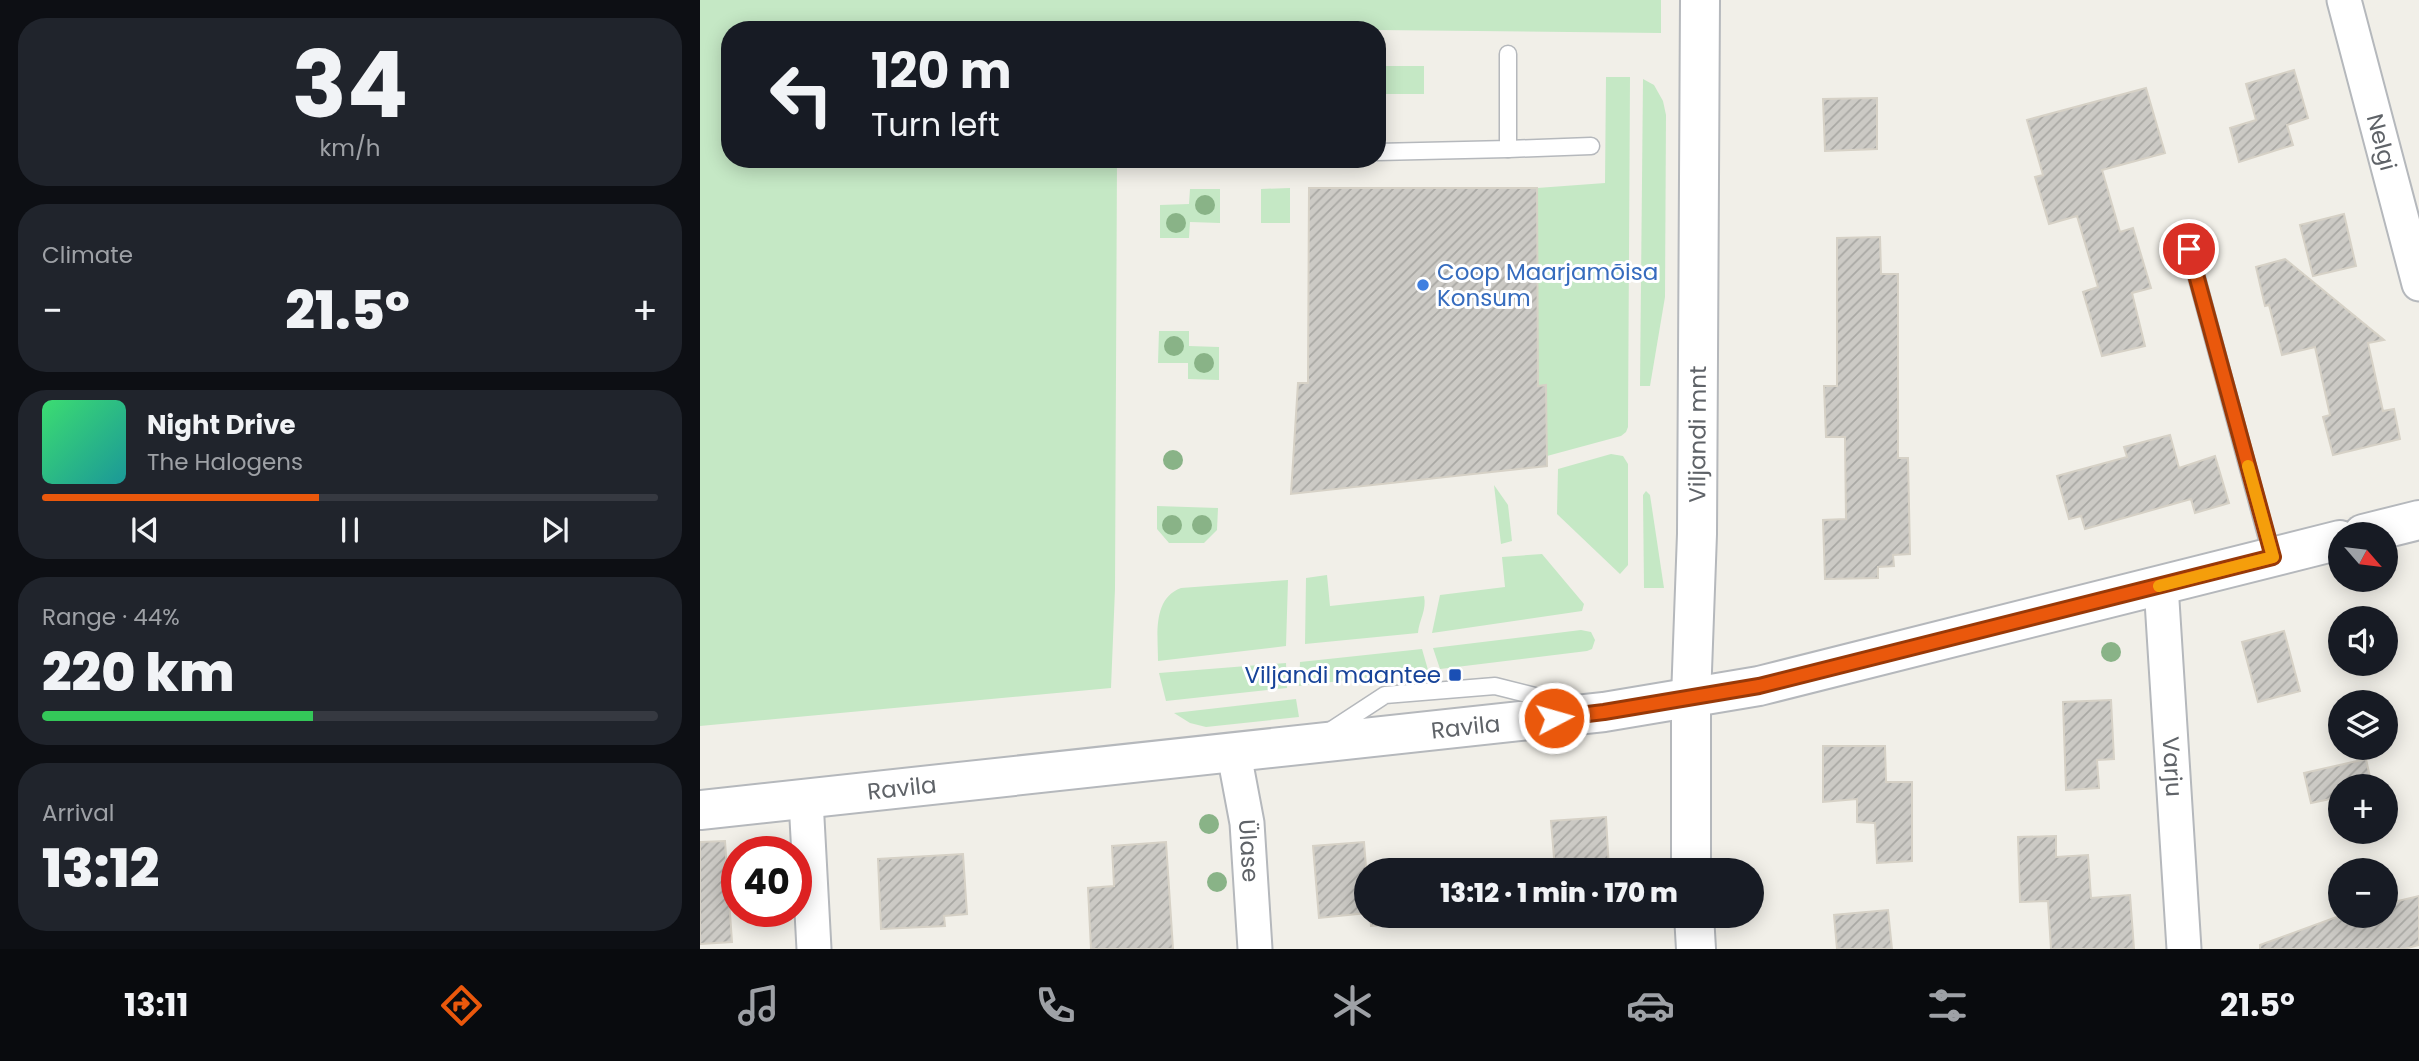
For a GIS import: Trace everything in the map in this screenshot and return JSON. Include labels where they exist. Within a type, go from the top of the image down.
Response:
[{"type":"street","name":"Viljandi mnt","points":[[1691,858],[1691,698],[1697,507],[1700,0]]},
{"type":"street","name":"Nelgi","points":[[2344,0],[2419,284]]},
{"type":"street","points":[[2398,525],[2419,520]]},
{"type":"street","name":"Ravila","points":[[700,810],[1234,754],[1604,712],[1691,698],[1759,686],[2328,543]]},
{"type":"street","name":"Varju","points":[[2161,585],[2184,949]]},
{"type":"street","name":"Ülase","points":[[1234,754],[1247,823],[1255,949]]},
{"type":"street","points":[[806,800],[814,949]]},
{"type":"street","points":[[1695,928],[1696,949]]},
{"type":"lane","points":[[1507,149],[1508,54]]},
{"type":"lane","points":[[1386,152],[1591,146]]},
{"type":"lane","points":[[2189,249],[2273,557]]},
{"type":"green space","points":[[700,0],[1661,0],[1661,33],[1386,30],[1386,21],[721,21],[721,168],[1117,168],[1115,589],[1111,688],[700,726]]},
{"type":"green space","points":[[1386,66],[1424,66],[1424,94],[1386,94]]},
{"type":"green space","points":[[1606,77],[1630,77],[1628,427],[1621,436],[1547,456],[1546,386],[1538,386],[1537,188],[1605,183]]},
{"type":"green space","points":[[1643,79],[1654,85],[1663,101],[1666,115],[1665,297],[1650,386],[1640,386]]},
{"type":"green space","points":[[1290,188],[1290,223],[1261,223],[1261,189]]},
{"type":"green space","points":[[1190,189],[1220,189],[1220,223],[1190,222],[1189,238],[1160,238],[1160,205],[1189,204]]},
{"type":"green space","points":[[1159,331],[1189,331],[1189,346],[1219,347],[1219,380],[1188,379],[1188,363],[1158,363]]},
{"type":"green space","points":[[1611,454],[1623,456],[1628,464],[1628,565],[1620,574],[1557,514],[1558,469]]},
{"type":"green space","points":[[1494,485],[1508,505],[1512,541],[1501,544]]},
{"type":"green space","points":[[1646,491],[1650,495],[1664,588],[1644,588],[1643,495]]},
{"type":"green space","points":[[1157,506],[1218,508],[1217,530],[1204,543],[1169,543],[1157,529]]},
{"type":"green space","points":[[1542,554],[1584,604],[1582,611],[1432,633],[1440,595],[1505,587],[1502,557]]},
{"type":"green space","points":[[1327,575],[1330,606],[1424,596],[1418,633],[1305,644],[1306,578]]},
{"type":"green space","points":[[1288,580],[1286,646],[1158,661],[1161,609],[1172,593],[1181,588]]},
{"type":"green space","points":[[1581,630],[1591,632],[1595,640],[1592,649],[1440,669],[1433,648]]},
{"type":"green space","points":[[1422,649],[1428,670],[1299,686],[1300,662]]},
{"type":"green space","points":[[1286,663],[1287,688],[1166,701],[1159,673]]},
{"type":"green space","points":[[1296,699],[1299,717],[1206,727],[1190,723],[1174,713]]},
{"type":"building","points":[[2294,70],[2308,118],[2287,125],[2293,145],[2239,162],[2230,128],[2256,120],[2246,84]]},
{"type":"building","points":[[2146,88],[2165,153],[2102,170],[2120,232],[2133,228],[2151,288],[2132,293],[2145,346],[2102,356],[2083,292],[2098,287],[2077,216],[2049,224],[2035,177],[2043,175],[2027,120]]},
{"type":"building","points":[[1877,98],[1877,149],[1825,151],[1823,99]]},
{"type":"building","name":"Coop Maarjamõisa Konsum","points":[[1309,188],[1537,188],[1538,386],[1546,385],[1547,466],[1291,494],[1298,383],[1308,383]]},
{"type":"building","points":[[2344,214],[2356,266],[2313,276],[2300,225]]},
{"type":"building","points":[[1880,237],[1881,274],[1898,274],[1898,458],[1908,458],[1910,554],[1893,555],[1894,566],[1878,567],[1878,578],[1825,579],[1823,520],[1846,519],[1845,437],[1826,437],[1824,386],[1837,386],[1837,238]]},
{"type":"building","points":[[2285,259],[2384,340],[2368,343],[2383,411],[2394,409],[2400,439],[2333,455],[2323,417],[2330,415],[2315,347],[2282,355],[2269,305],[2265,306],[2256,267]]},
{"type":"building","points":[[2170,435],[2179,468],[2215,456],[2229,503],[2195,513],[2191,499],[2085,529],[2081,516],[2069,519],[2057,476],[2127,457],[2124,447]]},
{"type":"building","points":[[2284,631],[2300,691],[2258,702],[2242,642]]},
{"type":"building","points":[[2111,700],[2114,759],[2097,760],[2099,788],[2066,790],[2063,702]]},
{"type":"building","points":[[1823,746],[1885,746],[1886,782],[1912,782],[1912,861],[1877,863],[1875,823],[1857,822],[1857,799],[1823,802]]},
{"type":"building","points":[[2366,760],[2369,774],[2328,774],[2328,799],[2311,803],[2304,773]]},
{"type":"building","points":[[1606,817],[1608,858],[1554,858],[1551,821]]},
{"type":"building","points":[[2056,836],[2056,857],[2088,855],[2091,898],[2130,895],[2134,949],[2051,949],[2048,901],[2020,902],[2018,837]]},
{"type":"building","points":[[721,841],[721,927],[731,927],[732,942],[700,944],[700,842]]},
{"type":"building","points":[[1166,842],[1173,949],[1091,949],[1088,888],[1114,886],[1112,846]]},
{"type":"building","points":[[1364,842],[1365,858],[1354,858],[1354,914],[1319,918],[1313,846]]},
{"type":"building","points":[[963,854],[967,914],[944,916],[945,926],[881,929],[878,859]]},
{"type":"building","points":[[2419,896],[2419,945],[2404,949],[2260,949],[2260,945],[2328,920],[2328,928],[2398,928],[2398,901]]},
{"type":"building","points":[[1888,910],[1892,949],[1837,949],[1834,915]]},
{"type":"slow traffic","points":[[2159,586],[2273,557],[2248,466]]},
{"type":"place","name":"Coop Maarjamõisa Konsum","points":[[1423,285]]},
{"type":"place","name":"Viljandi maantee","points":[[1455,675]]},
{"type":"route","points":[[1554,718],[1759,686],[2273,557],[2189,249]]}]
